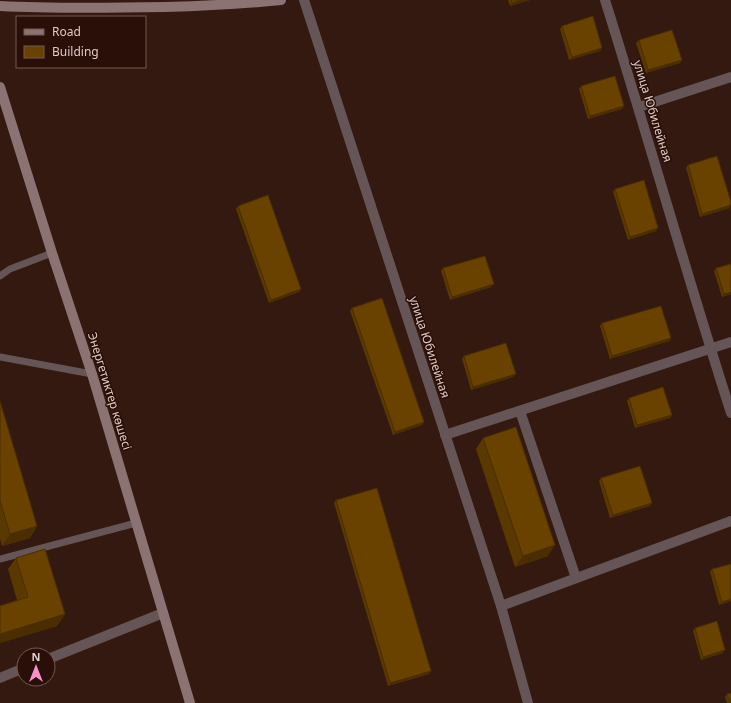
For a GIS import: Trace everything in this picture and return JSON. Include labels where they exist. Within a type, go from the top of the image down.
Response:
[{"type":"main road","points":[[0,6],[50,8],[126,8],[199,6],[281,0]]},
{"type":"main road","name":"Энергетиктер көшесі","points":[[0,88],[92,374],[190,703]]},
{"type":"street","name":"улица Юбилейная","points":[[304,0],[444,435],[501,606],[528,703]]},
{"type":"street","name":"улица Юбилейная","points":[[605,0],[639,107],[710,349],[731,413]]},
{"type":"street","points":[[639,107],[731,77]]},
{"type":"street","points":[[444,435],[731,342]]},
{"type":"street","points":[[520,411],[576,578]]},
{"type":"street","points":[[501,606],[731,521]]},
{"type":"street","points":[[56,656],[163,613]]},
{"type":"street","points":[[0,678],[16,671]]},
{"type":"lane","points":[[0,276],[10,269],[52,253]]},
{"type":"lane","points":[[0,357],[92,374]]},
{"type":"lane","points":[[0,559],[136,523]]},
{"type":"building","points":[[511,0],[522,0],[512,3]]},
{"type":"building","points":[[593,16],[602,48],[572,57],[562,26]]},
{"type":"building","points":[[672,30],[682,60],[648,70],[639,40]]},
{"type":"building","points":[[615,76],[624,106],[590,116],[581,86]]},
{"type":"building","points":[[717,156],[731,205],[702,214],[688,165]]},
{"type":"building","points":[[644,180],[658,228],[630,237],[615,189]]},
{"type":"building","points":[[268,195],[301,289],[271,300],[238,206]]},
{"type":"building","points":[[485,256],[494,284],[452,297],[443,268]]},
{"type":"building","points":[[731,264],[731,292],[724,294],[716,268]]},
{"type":"building","points":[[382,298],[424,422],[395,432],[352,308]]},
{"type":"building","points":[[661,306],[671,338],[612,356],[602,323]]},
{"type":"building","points":[[506,343],[516,374],[473,387],[464,356]]},
{"type":"building","points":[[663,387],[672,415],[637,425],[629,398]]},
{"type":"building","points":[[0,401],[37,526],[10,534],[0,501]]},
{"type":"building","points":[[516,427],[555,545],[523,556],[483,438]]},
{"type":"building","points":[[640,466],[652,503],[613,515],[601,478]]},
{"type":"building","points":[[377,488],[431,671],[390,683],[336,500]]},
{"type":"building","points":[[45,549],[65,614],[0,634],[0,606],[28,597],[16,558]]},
{"type":"building","points":[[731,564],[731,599],[722,602],[712,569]]},
{"type":"building","points":[[717,621],[725,650],[703,657],[695,628]]},
{"type":"building","points":[[731,693],[731,703],[730,703],[727,694]]}]
